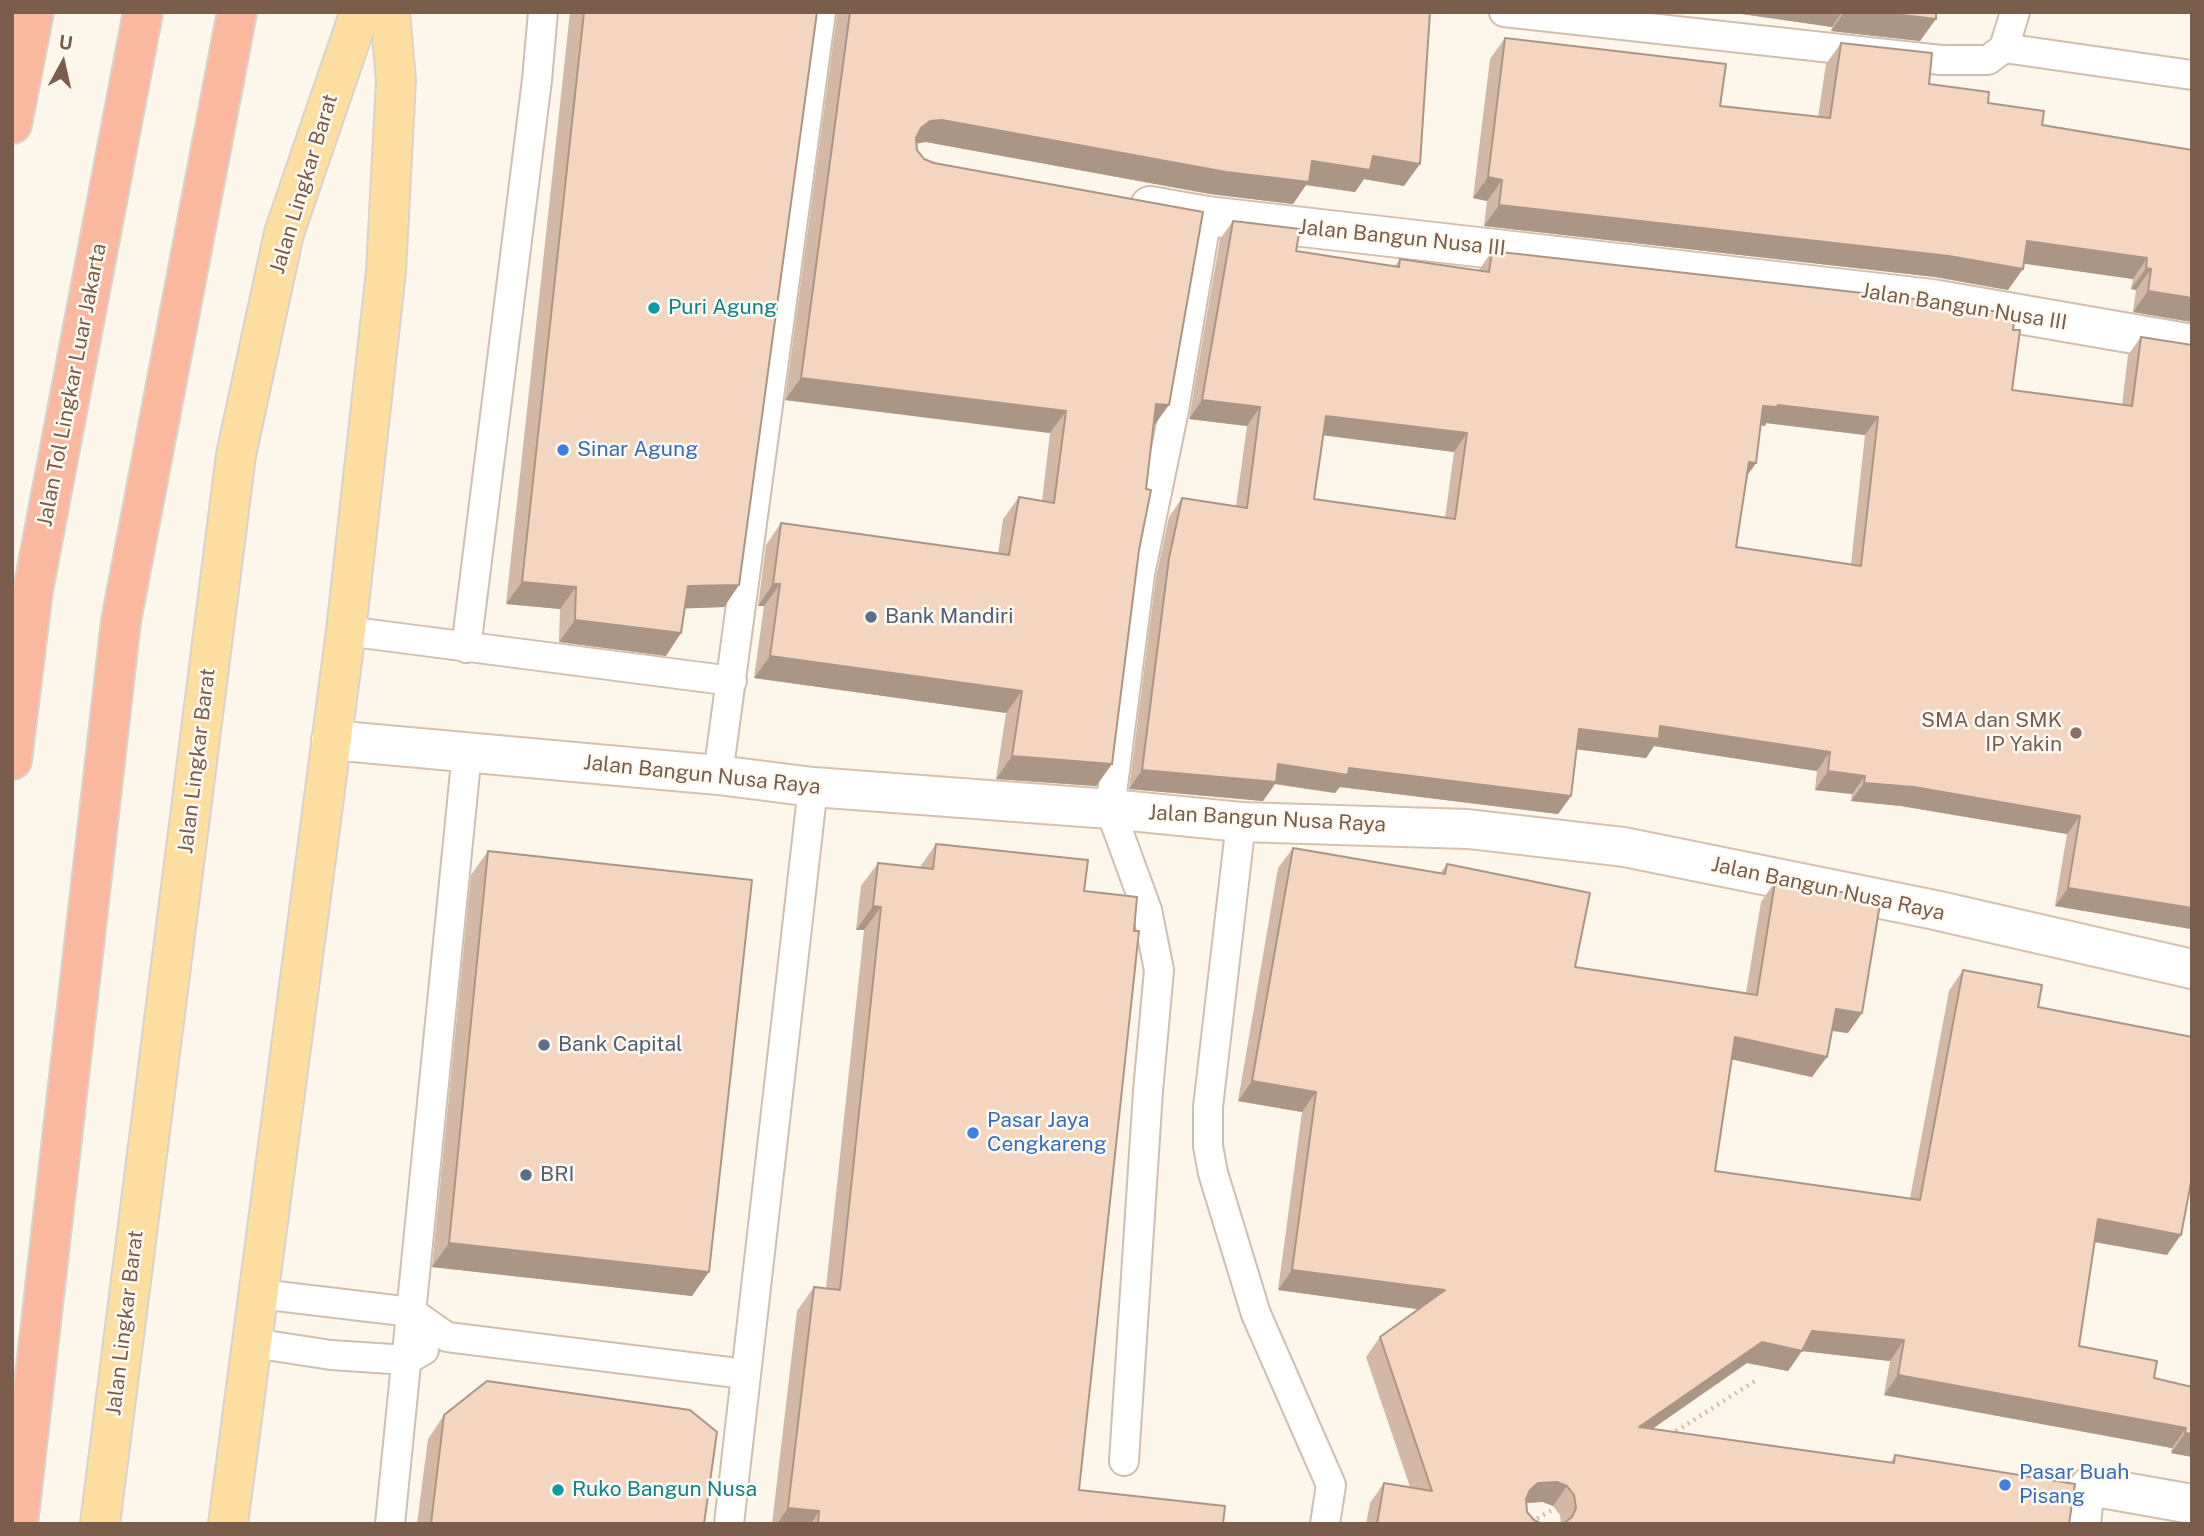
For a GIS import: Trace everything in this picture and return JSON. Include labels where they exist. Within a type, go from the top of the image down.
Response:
[{"type":"highway","points":[[12,124],[34,12]]},
{"type":"highway","name":"Jalan Tol Lingkar Luar Jakarta","points":[[12,760],[33,590],[143,12]]},
{"type":"highway","points":[[18,1524],[121,621],[237,12]]},
{"type":"main road","name":"Jalan Lingkar Barat","points":[[100,1524],[236,455],[285,233],[360,12]]},
{"type":"main road","points":[[228,1524],[346,631],[386,271],[397,81],[390,12]]},
{"type":"street","name":"Jalan Bangun Nusa III","points":[[1112,199],[1207,216],[1933,299],[2192,344]]},
{"type":"street","name":"Jalan Bangun Nusa Raya","points":[[331,740],[718,775],[813,788],[1110,809],[1241,822],[1468,829],[1624,847],[1934,910],[2192,969]]},
{"type":"street","points":[[2081,1524],[2084,1494],[2090,1486],[2192,1504]]},
{"type":"lane","points":[[466,648],[537,80],[543,12]]},
{"type":"lane","points":[[718,775],[821,12]]},
{"type":"lane","points":[[1504,12],[1941,60],[1988,60],[2004,48],[2015,12]]},
{"type":"lane","points":[[2004,48],[2192,75]]},
{"type":"lane","points":[[1124,1461],[1148,1091],[1159,970],[1147,910],[1110,809],[1140,574],[1174,410],[1207,216]]},
{"type":"lane","points":[[346,631],[732,681]]},
{"type":"lane","points":[[390,1524],[467,752]]},
{"type":"lane","points":[[729,1524],[813,788]]},
{"type":"lane","points":[[1241,822],[1208,1107],[1208,1146],[1213,1173],[1256,1314],[1331,1485],[1325,1524]]},
{"type":"lane","points":[[260,1294],[411,1312],[447,1337],[745,1374]]},
{"type":"lane","points":[[253,1343],[331,1354],[407,1360],[447,1337]]},
{"type":"path","points":[[1661,1441],[1755,1381]]},
{"type":"path","points":[[1520,1520],[1533,1522],[1568,1500]]},
{"type":"building","name":"Puri Agung","points":[[584,12],[817,12],[739,585],[688,586],[681,633],[575,620],[576,587],[522,582]]},
{"type":"building","points":[[850,12],[1430,12],[1420,164],[1373,156],[1370,170],[1312,161],[1309,182],[1226,172],[942,120],[930,121],[921,128],[916,138],[917,150],[924,159],[934,163],[1203,212],[1169,405],[1156,404],[1146,489],[1151,490],[1139,550],[1112,764],[1012,756],[1022,691],[770,656],[780,584],[773,584],[781,523],[1009,555],[1019,497],[1054,503],[1066,411],[801,378]]},
{"type":"building","points":[[1877,12],[1936,12],[1936,19]]},
{"type":"building","points":[[1505,38],[1726,64],[1720,106],[1830,118],[1841,43],[1932,53],[1929,84],[1989,92],[1988,103],[2044,111],[2042,125],[2192,150],[2192,298],[2148,291],[2151,269],[2146,268],[2147,258],[2027,241],[2023,269],[1949,256],[1499,205],[1502,180],[1488,177]]},
{"type":"building","points":[[1233,221],[1300,229],[1296,251],[1399,267],[1400,259],[1489,272],[1492,251],[1942,302],[2015,315],[2013,330],[2020,330],[2012,390],[2132,406],[2141,337],[2192,345],[2192,908],[2068,888],[2080,816],[1914,787],[1864,783],[1865,776],[1828,771],[1830,752],[1660,726],[1659,739],[1579,729],[1571,796],[1349,768],[1348,775],[1278,764],[1276,782],[1142,770],[1169,558],[1182,498],[1247,508],[1260,407],[1202,400]],"holes":[[[1778,405],[1878,417],[1861,566],[1736,547],[1749,462],[1756,463],[1763,406]],[[1326,416],[1467,433],[1455,519],[1314,499]]]},
{"type":"building","name":"Pasar Jaya Cengkareng","points":[[936,844],[1088,860],[1084,891],[1137,897],[1134,931],[1139,931],[1079,1490],[1225,1506],[1223,1524],[818,1524],[819,1511],[788,1508],[814,1287],[840,1290],[881,907],[873,906],[878,863],[933,869]]},
{"type":"building","points":[[1293,848],[1445,874],[1447,864],[1590,893],[1575,967],[1757,995],[1775,882],[1881,898],[1862,1013],[1836,1009],[1827,1057],[1735,1037],[1715,1171],[1920,1200],[1963,970],[2042,985],[2038,1007],[2192,1037],[2192,1177],[2181,1235],[2098,1219],[2079,1346],[2157,1361],[2154,1378],[2192,1387],[2192,1434],[2185,1433],[2186,1428],[1898,1375],[1904,1340],[1812,1331],[1802,1351],[1762,1342],[1639,1427],[1894,1463],[1895,1455],[2075,1484],[2069,1524],[1563,1524],[1572,1517],[1576,1508],[1574,1495],[1567,1486],[1557,1482],[1538,1483],[1530,1490],[1526,1499],[1527,1512],[1542,1524],[1377,1524],[1384,1483],[1432,1491],[1380,1337],[1445,1290],[1292,1270],[1316,1092],[1252,1081]]},
{"type":"building","points":[[488,851],[752,880],[709,1272],[449,1243]]},
{"type":"building","name":"Ruko Bangun Nusa","points":[[487,1381],[690,1410],[717,1432],[704,1524],[431,1524],[444,1415]]},
{"type":"place","name":"Puri Agung","points":[[654,308]]},
{"type":"place","name":"Sinar Agung","points":[[563,450]]},
{"type":"place","name":"Bank Mandiri","points":[[871,617]]},
{"type":"place","name":"SMA dan SMK IP Yakin","points":[[2076,733]]},
{"type":"place","name":"Bank Capital","points":[[544,1045]]},
{"type":"place","name":"Pasar Jaya Cengkareng","points":[[973,1133]]},
{"type":"place","name":"BRI","points":[[526,1175]]},
{"type":"place","name":"Pasar Buah Pisang","points":[[2005,1485]]},
{"type":"place","name":"Ruko Bangun Nusa","points":[[558,1490]]}]
